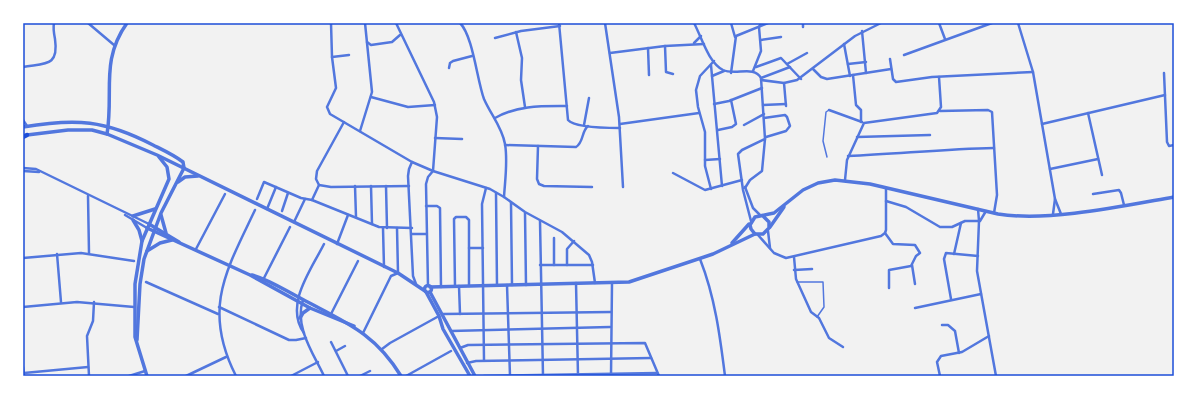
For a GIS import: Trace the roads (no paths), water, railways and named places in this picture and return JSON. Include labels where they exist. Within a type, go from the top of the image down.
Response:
[{"type":"street","points":[[23,67],[49,62],[55,56],[54,23]]},
{"type":"street","points":[[88,23],[114,45]]},
{"type":"street","points":[[107,134],[109,126],[109,70],[114,45],[127,23]]},
{"type":"street","points":[[331,23],[332,57],[336,88],[334,95],[328,104],[327,110],[330,114],[412,162],[433,171],[496,192],[525,212],[574,241],[587,252],[593,265],[595,283]]},
{"type":"street","points":[[360,131],[371,97],[365,23]]},
{"type":"street","points":[[396,23],[400,35],[435,105],[437,117],[433,171],[426,182],[426,234],[429,286],[427,292]]},
{"type":"street","points":[[460,23],[465,31],[483,96],[495,118],[505,145],[504,197]]},
{"type":"street","points":[[605,23],[620,126],[623,187]]},
{"type":"street","points":[[694,23],[714,61],[724,71],[731,73],[753,71],[759,74],[761,79],[766,138],[762,171],[750,180],[744,187]]},
{"type":"street","points":[[731,23],[735,38],[731,73]]},
{"type":"street","points":[[753,71],[760,56],[762,40],[759,27],[761,23]]},
{"type":"street","points":[[735,38],[738,35],[768,23]]},
{"type":"street","points":[[866,23],[868,28]]},
{"type":"street","points":[[761,79],[784,83],[801,79],[844,44],[868,28],[881,23]]},
{"type":"street","points":[[939,23],[945,39]]},
{"type":"street","points":[[904,55],[992,23]]},
{"type":"street","points":[[1018,23],[1033,72],[1055,199],[1061,214]]},
{"type":"street","points":[[496,38],[516,32],[560,24],[569,121],[594,128],[620,126],[699,113]]},
{"type":"street","points":[[516,32],[522,58],[521,80],[525,107]]},
{"type":"street","points":[[862,32],[866,73]]},
{"type":"street","points":[[367,42],[371,45],[392,42],[400,35]]},
{"type":"street","points":[[694,44],[701,36]]},
{"type":"street","points":[[762,40],[781,37]]},
{"type":"street","points":[[610,53],[665,46],[704,44]]},
{"type":"street","points":[[844,44],[856,106],[861,110],[862,122],[848,156],[845,170],[845,180]]},
{"type":"street","points":[[665,46],[666,72],[673,74]]},
{"type":"street","points":[[648,48],[649,75]]},
{"type":"street","points":[[787,64],[807,53]]},
{"type":"street","points":[[332,57],[349,55]]},
{"type":"street","points":[[450,68],[451,62],[472,56]]},
{"type":"street","points":[[756,67],[781,58],[801,79]]},
{"type":"street","points":[[890,58],[893,79],[896,82],[939,77],[1033,72]]},
{"type":"street","points":[[711,189],[705,160],[704,132],[699,113],[696,90],[698,81],[714,61]]},
{"type":"street","points":[[848,64],[866,62]]},
{"type":"street","points":[[711,64],[722,186]]},
{"type":"street","points":[[761,79],[790,68]]},
{"type":"street","points":[[813,69],[819,76],[825,79],[891,69]]},
{"type":"street","points":[[711,76],[724,71]]},
{"type":"street","points":[[1164,73],[1167,142],[1169,146],[1174,145]]},
{"type":"street","points":[[939,77],[941,103],[940,111]]},
{"type":"street","points":[[763,105],[786,105],[784,83]]},
{"type":"street","points":[[714,104],[731,100],[762,88]]},
{"type":"street","points":[[1042,124],[1165,95]]},
{"type":"street","points":[[371,97],[411,107],[435,105]]},
{"type":"street","points":[[584,124],[589,98]]},
{"type":"street","points":[[718,130],[732,127],[736,124],[731,100]]},
{"type":"street","points":[[495,118],[510,110],[525,107],[567,106]]},
{"type":"street","points":[[829,110],[862,122],[934,114],[940,111],[991,111],[997,195],[994,213]]},
{"type":"street","points":[[1088,113],[1102,175]]},
{"type":"street","points":[[744,125],[764,114]]},
{"type":"street","points":[[764,118],[785,115],[790,126],[788,130],[766,138],[739,152],[738,158],[742,180],[752,208],[768,220],[768,241],[771,250]]},
{"type":"street","points":[[23,120],[25,126],[74,121],[109,126],[135,136],[183,162],[184,168],[161,213],[146,252],[137,289],[137,341]]},
{"type":"street","points":[[319,185],[316,180],[317,171],[344,122]]},
{"type":"street","points":[[505,145],[576,147],[581,143],[583,131],[588,126]]},
{"type":"street","points":[[25,136],[54,131],[82,130],[107,134],[157,155],[384,266],[398,273],[427,292]]},
{"type":"street","points":[[857,137],[930,135]]},
{"type":"street","points":[[435,138],[462,139]]},
{"type":"street","points":[[538,146],[537,179],[539,184],[544,186],[592,187]]},
{"type":"street","points":[[848,156],[920,153],[952,149],[994,148]]},
{"type":"street","points":[[147,376],[137,341],[134,307],[142,241],[167,184],[169,176],[166,165],[157,155]]},
{"type":"street","points":[[705,160],[720,159]]},
{"type":"street","points":[[1050,169],[1098,159]]},
{"type":"street","points":[[412,162],[409,169],[409,186],[413,276],[416,284]]},
{"type":"street","points":[[23,169],[32,168],[133,218],[172,240],[196,249],[263,281],[297,299],[310,308],[354,326]]},
{"type":"street","points":[[673,173],[701,190],[711,189],[742,180]]},
{"type":"street","points":[[177,183],[185,177],[199,176]]},
{"type":"street","points":[[725,248],[742,233],[755,217],[771,214],[803,190],[818,183],[827,181],[845,180],[994,213],[1018,216],[1061,214],[1174,197]]},
{"type":"street","points":[[258,199],[264,182],[288,193],[312,200],[383,228],[412,228]]},
{"type":"street","points":[[319,185],[331,187],[409,186]]},
{"type":"street","points":[[312,200],[319,185]]},
{"type":"street","points":[[355,186],[356,218]]},
{"type":"street","points":[[371,186],[372,224]]},
{"type":"street","points":[[386,186],[387,228]]},
{"type":"street","points":[[267,209],[276,187]]},
{"type":"street","points":[[744,187],[751,229],[771,250],[781,257],[794,257],[885,233]]},
{"type":"street","points":[[484,360],[483,200],[486,188]]},
{"type":"street","points":[[886,188],[885,233],[893,244],[915,245],[920,253],[915,257],[912,265],[915,284]]},
{"type":"street","points":[[1093,194],[1119,190],[1124,205]]},
{"type":"street","points":[[496,192],[497,285]]},
{"type":"street","points":[[282,211],[288,193]]},
{"type":"street","points":[[196,249],[225,194]]},
{"type":"street","points":[[88,196],[89,253]]},
{"type":"street","points":[[294,223],[305,199]]},
{"type":"street","points":[[1053,214],[1055,199]]},
{"type":"street","points":[[886,201],[906,207],[940,227],[948,228],[961,223],[979,221],[986,211]]},
{"type":"street","points":[[511,202],[512,285]]},
{"type":"street","points":[[475,376],[445,319],[441,315],[425,287],[595,283],[636,280],[700,259],[756,234],[763,234],[788,202]]},
{"type":"street","points":[[426,206],[437,206],[440,208],[441,287]]},
{"type":"street","points":[[133,218],[156,209]]},
{"type":"street","points":[[978,209],[977,271],[996,376]]},
{"type":"street","points":[[236,376],[226,357],[221,338],[218,314],[220,295],[229,265],[255,210]]},
{"type":"street","points":[[525,212],[526,285]]},
{"type":"street","points":[[161,213],[166,233]]},
{"type":"street","points":[[337,244],[348,215]]},
{"type":"street","points":[[455,286],[454,219],[456,217],[468,218],[469,286]]},
{"type":"street","points":[[133,218],[139,230],[142,241]]},
{"type":"street","points":[[540,221],[543,375]]},
{"type":"street","points":[[954,254],[961,223]]},
{"type":"street","points":[[263,281],[290,227]]},
{"type":"street","points":[[383,228],[384,266]]},
{"type":"street","points":[[397,228],[398,273]]},
{"type":"street","points":[[154,229],[166,233],[179,242]]},
{"type":"street","points":[[412,234],[426,234]]},
{"type":"street","points":[[554,238],[554,265]]},
{"type":"street","points":[[146,252],[156,245],[172,240]]},
{"type":"street","points":[[567,265],[567,249],[574,241]]},
{"type":"street","points":[[324,244],[297,299],[296,316],[324,376]]},
{"type":"street","points":[[469,248],[483,248]]},
{"type":"street","points":[[23,258],[57,254],[89,253],[134,261]]},
{"type":"street","points":[[952,299],[944,259],[946,253],[978,256]]},
{"type":"street","points":[[57,254],[61,302]]},
{"type":"street","points":[[794,257],[794,270],[811,312],[817,316],[829,338],[843,347]]},
{"type":"street","points":[[700,259],[707,277],[718,322],[725,376]]},
{"type":"street","points":[[331,314],[358,261]]},
{"type":"street","points":[[540,265],[593,265]]},
{"type":"street","points":[[889,288],[890,270],[912,265]]},
{"type":"street","points":[[794,270],[812,269]]},
{"type":"street","points":[[363,333],[392,276],[398,273]]},
{"type":"street","points":[[146,282],[218,314]]},
{"type":"street","points":[[611,375],[610,327],[612,282]]},
{"type":"street","points":[[576,283],[578,375]]},
{"type":"street","points":[[507,285],[510,376]]},
{"type":"street","points":[[459,286],[460,314]]},
{"type":"street","points":[[915,308],[981,294]]},
{"type":"street","points":[[23,307],[61,302],[94,302],[134,307]]},
{"type":"street","points":[[90,376],[88,367],[87,336],[93,321],[94,302]]},
{"type":"street","points":[[302,302],[331,314],[354,326],[382,349],[401,376]]},
{"type":"street","points":[[302,302],[300,318],[304,333]]},
{"type":"street","points":[[219,307],[289,340],[306,338]]},
{"type":"street","points":[[300,318],[303,313],[310,308]]},
{"type":"street","points":[[382,349],[390,343],[441,315],[611,312]]},
{"type":"street","points":[[441,315],[441,321],[470,376]]},
{"type":"street","points":[[441,321],[445,319]]},
{"type":"street","points":[[942,325],[948,325],[955,330],[959,353]]},
{"type":"street","points":[[451,331],[610,327]]},
{"type":"street","points":[[940,376],[937,364],[939,358],[943,355],[959,353],[989,336]]},
{"type":"street","points":[[331,342],[348,376]]},
{"type":"street","points":[[460,348],[468,345],[645,343],[659,376]]},
{"type":"street","points":[[336,351],[345,346]]},
{"type":"street","points":[[406,376],[451,351]]},
{"type":"street","points":[[186,376],[226,357]]},
{"type":"street","points":[[467,363],[484,360],[652,358]]},
{"type":"street","points":[[291,376],[318,362]]},
{"type":"street","points":[[23,367],[24,374],[88,367]]},
{"type":"street","points":[[129,376],[146,370]]},
{"type":"street","points":[[360,376],[370,371]]},
{"type":"street","points":[[484,376],[611,375],[657,373]]},
{"type":"lane","points":[[827,157],[823,141],[826,112],[829,110]]},
{"type":"lane","points":[[798,282],[823,282],[824,307],[817,316]]}]
